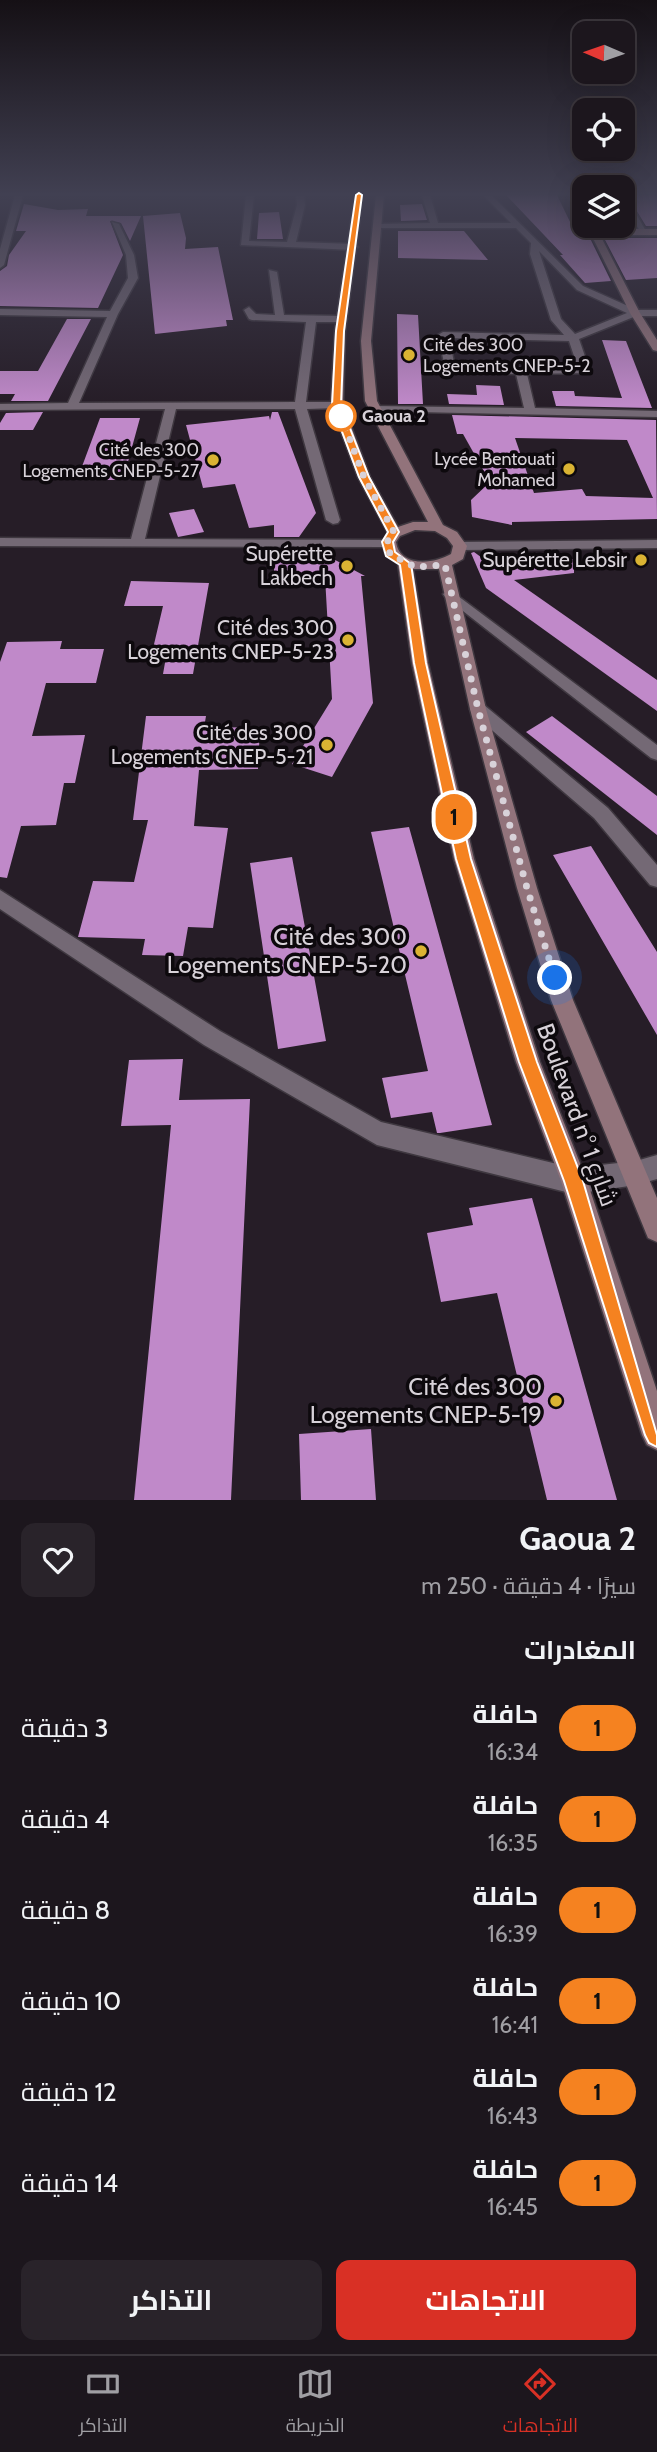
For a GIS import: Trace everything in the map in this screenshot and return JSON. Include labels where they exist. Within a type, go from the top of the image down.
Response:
[{"type":"main road","points":[[351,265],[342,319],[337,405],[391,538],[390,554],[405,564],[425,568],[445,565],[457,556],[460,545],[453,535],[437,527],[413,526],[391,538]]},
{"type":"main road","points":[[374,265],[366,341],[371,401],[437,527]]},
{"type":"main road","points":[[610,265],[657,348]]},
{"type":"main road","name":"Boulevard n° شارع 1","points":[[405,564],[420,663],[464,859],[528,1062],[574,1181],[657,1435]]},
{"type":"main road","name":"Boulevard n° شارع 1","points":[[445,565],[478,709],[527,888],[562,1000],[647,1170],[657,1228]]},
{"type":"street","points":[[72,406],[113,314],[133,278],[131,265]]},
{"type":"street","points":[[538,265],[556,320],[573,338],[585,371],[450,370],[443,335],[573,338],[635,313],[657,313]]},
{"type":"street","points":[[558,265],[580,288],[635,313]]},
{"type":"street","points":[[272,272],[280,318]]},
{"type":"street","points":[[249,310],[252,317],[342,319]]},
{"type":"street","points":[[0,312],[113,314]]},
{"type":"street","points":[[311,319],[300,405],[333,520]]},
{"type":"street","points":[[521,371],[530,411]]},
{"type":"street","points":[[0,407],[337,405]]},
{"type":"street","points":[[137,544],[171,406]]},
{"type":"street","points":[[374,408],[657,414]]},
{"type":"street","points":[[0,542],[137,544],[391,538]]},
{"type":"street","points":[[460,545],[657,544]]},
{"type":"street","points":[[450,594],[657,754]]},
{"type":"street","points":[[478,709],[601,813],[657,879]]},
{"type":"street","points":[[0,898],[212,1038],[377,1133],[574,1181],[647,1170]]},
{"type":"building","points":[[118,265],[98,308],[0,306],[0,271],[7,266]]},
{"type":"building","points":[[148,265],[222,265],[233,320],[226,320],[227,326],[155,334]]},
{"type":"building","points":[[569,265],[603,265],[611,281],[585,283]]},
{"type":"building","points":[[618,265],[657,265],[657,278],[626,280]]},
{"type":"building","points":[[397,314],[418,315],[423,404],[398,404]]},
{"type":"building","points":[[67,319],[91,319],[48,401],[11,401],[15,394],[0,394],[0,371],[38,371]]},
{"type":"building","points":[[602,340],[626,341],[652,408],[556,406],[552,391],[574,391],[575,396],[622,398]]},
{"type":"building","points":[[476,385],[500,386],[504,405],[449,404],[447,394],[477,395]]},
{"type":"building","points":[[43,412],[33,430],[0,430],[0,423],[6,413]]},
{"type":"building","name":"Cité des 300 Logements CNEP-5-27","points":[[272,412],[278,412],[316,513],[299,537],[274,537],[274,525],[249,528],[235,484],[203,488],[186,425],[269,416],[270,420]]},
{"type":"building","name":"Lycée Bentouati Mohamed","points":[[452,415],[656,420],[657,519],[512,522],[512,525],[472,517],[471,500],[490,482],[463,434],[457,434]],"holes":[[[515,438],[627,440],[653,498],[586,496],[582,489],[534,493]]]},
{"type":"building","points":[[100,418],[140,418],[123,480],[77,480]]},
{"type":"building","points":[[194,509],[204,532],[178,537],[169,513]]},
{"type":"building","name":"Cité des 300 Logements CNEP-5-23","points":[[274,549],[290,549],[284,557],[324,554],[365,576],[361,576],[373,703],[332,777],[292,764],[332,699],[325,577],[274,578]]},
{"type":"building","points":[[474,552],[485,560],[574,559],[574,573],[514,580],[657,680],[657,711],[486,588],[471,553]]},
{"type":"building","points":[[131,581],[209,583],[193,674],[163,674],[166,657],[151,657],[163,606],[124,606]]},
{"type":"building","points":[[62,641],[60,649],[104,649],[96,683],[46,683],[32,736],[85,735],[75,783],[64,783],[56,825],[21,826],[7,878],[0,877],[0,662],[7,642]]},
{"type":"building","points":[[146,716],[206,716],[204,728],[260,727],[258,769],[199,770],[194,826],[228,828],[213,928],[188,927],[183,956],[142,955],[145,939],[78,937],[93,881],[134,882],[148,820],[133,820]]},
{"type":"building","points":[[552,716],[657,796],[657,835],[526,732]]},
{"type":"building","name":"Cité des 300 Logements CNEP-5-20","points":[[409,827],[492,1125],[437,1133],[432,1112],[391,1118],[382,1078],[428,1071],[371,832]]},
{"type":"building","points":[[591,846],[657,952],[657,1035],[553,855]]},
{"type":"building","points":[[292,857],[326,1041],[278,1049],[250,863]]},
{"type":"building","points":[[183,1059],[179,1100],[250,1099],[231,1500],[134,1500],[171,1125],[121,1126],[129,1060]]},
{"type":"building","name":"Cité des 300 Logements CNEP-5-19","points":[[532,1198],[617,1500],[547,1500],[497,1293],[441,1302],[427,1233],[473,1225],[469,1208]]},
{"type":"building","points":[[371,1429],[376,1500],[301,1500],[299,1434]]},
{"type":"bus line","name":"1","points":[[350,265],[340,331],[337,405],[364,477],[394,532],[387,542],[390,554],[405,564],[420,663],[464,859],[528,1062],[574,1181],[657,1435]]},
{"type":"place","name":"Cité des 300 Logements CNEP-5-2","points":[[409,355]]},
{"type":"place","name":"Gaoua 2","points":[[341,416]]},
{"type":"place","name":"Cité des 300 Logements CNEP-5-27","points":[[213,460]]},
{"type":"place","name":"Lycée Bentouati Mohamed","points":[[569,469]]},
{"type":"place","name":"Supérette Lebsir","points":[[641,560]]},
{"type":"place","name":"Supérette Lakbech","points":[[347,566]]},
{"type":"place","name":"Cité des 300 Logements CNEP-5-23","points":[[348,640]]},
{"type":"place","name":"Cité des 300 Logements CNEP-5-21","points":[[327,745]]},
{"type":"place","name":"Cité des 300 Logements CNEP-5-20","points":[[421,951]]},
{"type":"place","name":"Cité des 300 Logements CNEP-5-19","points":[[556,1401]]},
{"type":"route","points":[[341,416],[364,477],[394,532],[387,542],[390,554],[415,567],[445,565],[478,709],[527,888],[555,978]]}]
